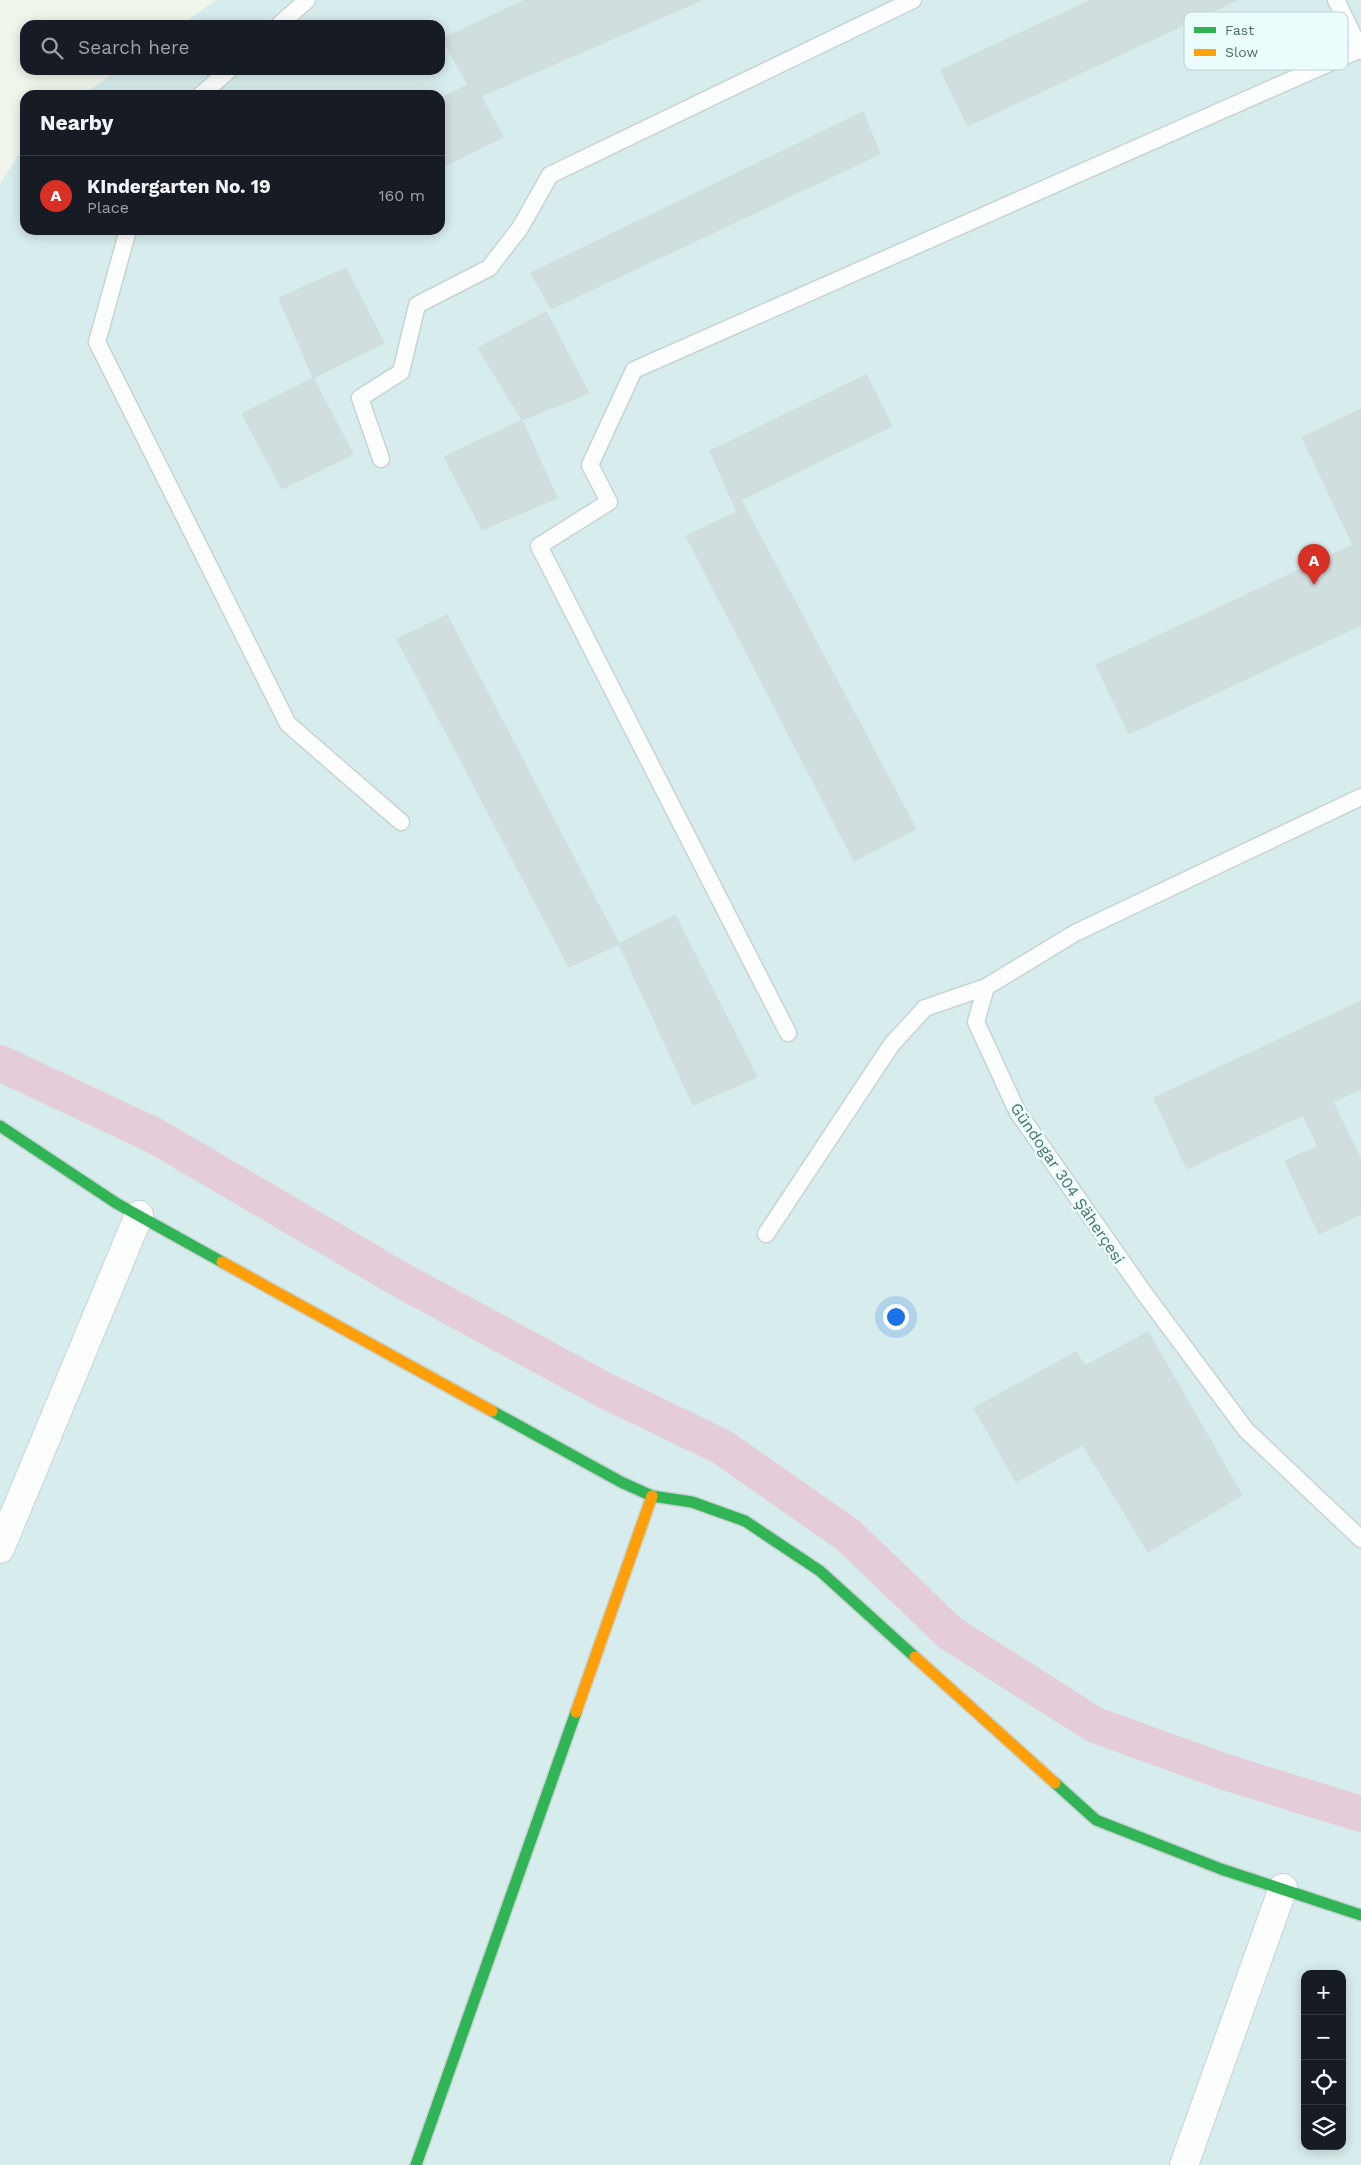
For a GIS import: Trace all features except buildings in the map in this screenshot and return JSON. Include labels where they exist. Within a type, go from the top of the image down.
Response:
[{"type":"street","points":[[0,1126],[116,1203],[621,1482],[652,1496],[692,1502],[745,1521],[820,1571],[1096,1820],[1221,1869],[1361,1915]]},
{"type":"street","points":[[0,1549],[139,1215]]},
{"type":"street","points":[[416,2165],[652,1496]]},
{"type":"street","points":[[1184,2165],[1283,1888]]},
{"type":"lane","points":[[285,20],[307,0]]},
{"type":"lane","points":[[381,459],[360,398],[401,372],[417,305],[489,268],[520,228],[550,175],[912,0]]},
{"type":"lane","points":[[1336,0],[1342,12]]},
{"type":"lane","points":[[1348,24],[1361,50],[1348,56]]},
{"type":"lane","points":[[788,1033],[539,546],[609,502],[590,465],[634,370],[1316,70]]},
{"type":"lane","points":[[207,90],[223,75]]},
{"type":"lane","points":[[127,235],[96,342],[288,724],[401,822]]},
{"type":"lane","points":[[766,1234],[892,1044],[925,1008],[986,987],[1075,933],[1361,797]]},
{"type":"lane","name":"Gündogar 304 Şäherçesi","points":[[986,987],[976,1022],[1017,1112],[1144,1293],[1246,1430],[1361,1539]]},
{"type":"shaded area","points":[[0,0],[1361,0],[1361,2165],[0,2165]]},
{"type":"shaded area","points":[[0,0],[216,0],[188,20],[20,20],[20,75],[111,75],[90,90],[20,90],[20,153],[0,184]]},
{"type":"waterway","points":[[0,1063],[155,1136],[401,1280],[606,1391],[722,1447],[848,1535],[950,1633],[1095,1725],[1225,1772],[1361,1814]]},
{"type":"traffic: fast","points":[[0,1126],[116,1203],[222,1262]]},
{"type":"traffic: fast","points":[[492,1411],[621,1482],[652,1496],[692,1502],[745,1521],[820,1571],[915,1657]]},
{"type":"traffic: fast","points":[[416,2165],[576,1712]]},
{"type":"traffic: fast","points":[[1055,1783],[1096,1820],[1221,1869],[1361,1915]]},
{"type":"traffic: slow","points":[[222,1262],[492,1411]]},
{"type":"traffic: slow","points":[[576,1712],[652,1496]]},
{"type":"traffic: slow","points":[[915,1657],[1055,1783]]},
{"type":"place","name":"KIndergarten No. 19","points":[[1314,585]]}]
